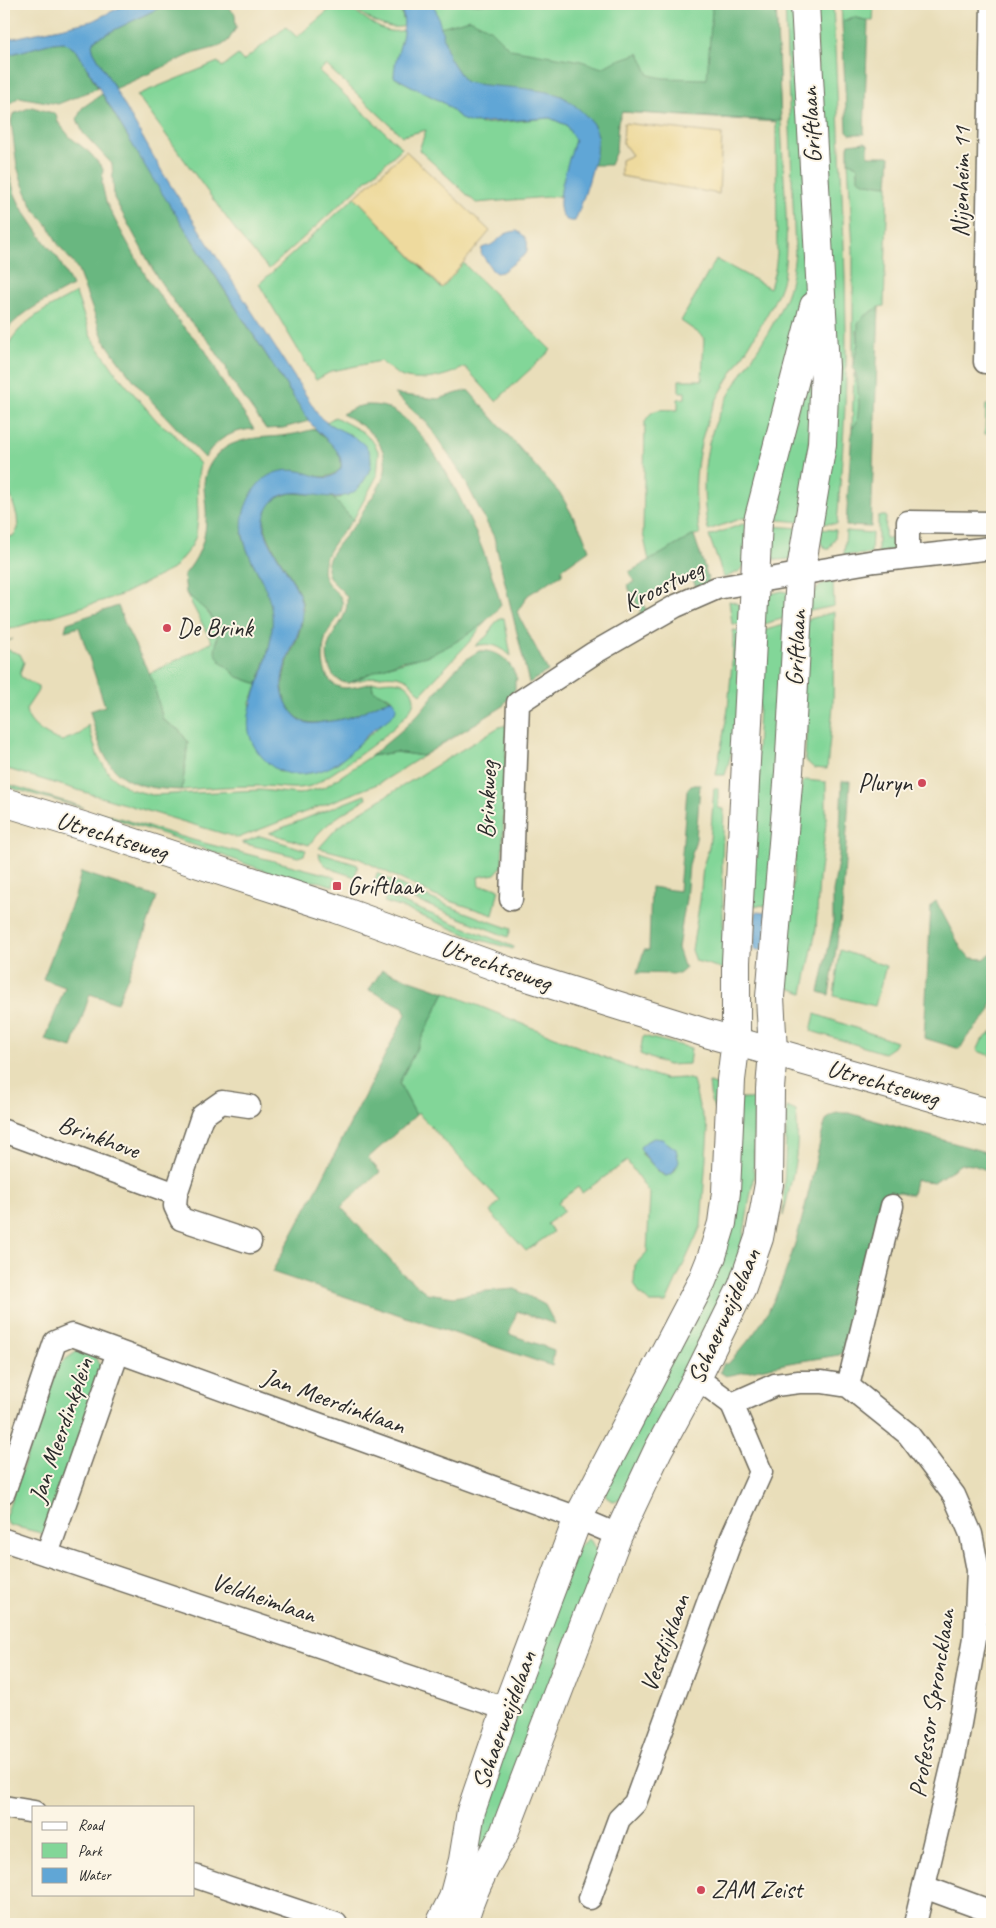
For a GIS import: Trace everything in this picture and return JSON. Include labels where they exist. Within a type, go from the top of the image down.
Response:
[{"type":"street","name":"Griftlaan","points":[[773,1051],[770,997],[789,772],[800,575],[822,444],[825,367],[805,4]]},
{"type":"street","name":"Nijenheim 11","points":[[989,362],[992,4]]},
{"type":"street","name":"Griftlaan","points":[[736,1040],[736,970],[758,521],[813,313],[818,247]]},
{"type":"street","points":[[908,556],[908,522],[992,524]]},
{"type":"street","name":"Kroostweg","points":[[518,703],[594,653],[676,606],[717,588],[908,556],[992,548]]},
{"type":"street","name":"Brinkweg","points":[[511,899],[518,703]]},
{"type":"street","name":"Utrechtseweg","points":[[4,802],[337,909],[508,971],[706,1033],[992,1114]]},
{"type":"street","name":"Schaerweijdelaan","points":[[440,1924],[453,1898],[463,1860],[471,1811],[506,1709],[578,1518],[675,1335],[702,1281],[712,1256],[722,1223],[726,1192],[731,1080],[736,1040]]},
{"type":"street","name":"Schaerweijdelaan","points":[[464,1924],[483,1869],[504,1836],[618,1535],[658,1450],[697,1378],[742,1287],[759,1238],[769,1184],[769,1104],[773,1051]]},
{"type":"street","points":[[249,1106],[222,1102],[202,1116],[176,1194],[175,1206],[182,1219],[250,1242]]},
{"type":"street","name":"Brinkhove","points":[[4,1131],[176,1194]]},
{"type":"street","points":[[848,1386],[892,1206]]},
{"type":"street","name":"Jan Meerdinklaan","points":[[72,1335],[578,1518]]},
{"type":"street","name":"Jan Meerdinkplein","points":[[4,1492],[55,1342],[72,1335]]},
{"type":"street","name":"Jan Meerdinkplein","points":[[47,1554],[118,1352]]},
{"type":"street","points":[[697,1378],[732,1404]]},
{"type":"street","name":"Professor Sproncklaan","points":[[732,1404],[775,1385],[822,1382],[848,1386],[908,1434],[954,1495],[971,1534],[978,1570],[975,1638],[953,1763],[915,1924]]},
{"type":"street","name":"Vestdijklaan","points":[[590,1898],[619,1819],[634,1803],[732,1537],[761,1472],[732,1404]]},
{"type":"street","points":[[578,1518],[618,1535]]},
{"type":"street","name":"Veldheimlaan","points":[[4,1540],[506,1709]]},
{"type":"street","points":[[4,1807],[32,1812]]},
{"type":"street","points":[[195,1876],[336,1924]]},
{"type":"street","points":[[924,1887],[992,1912]]},
{"type":"green space","points":[[167,4],[225,4],[235,14],[236,28],[228,41],[221,46],[192,54],[115,89],[93,50],[92,44],[96,39]]},
{"type":"green space","points":[[334,4],[352,9],[385,30],[404,30],[394,77],[444,103],[463,120],[482,124],[550,118],[566,125],[575,140],[560,196],[476,203],[419,150],[426,130],[402,136],[326,65],[319,71],[402,148],[269,269],[242,239],[137,95],[218,62],[222,67],[238,55],[243,61],[286,27],[297,37]]},
{"type":"green space","points":[[348,4],[399,4],[405,26],[390,27],[382,25]]},
{"type":"green space","points":[[427,4],[776,4],[786,217],[783,279],[771,307],[719,395],[708,420],[699,452],[697,468],[696,501],[700,534],[694,535],[649,561],[643,533],[645,422],[651,413],[655,411],[678,410],[678,399],[685,398],[685,392],[679,392],[679,380],[702,380],[704,337],[681,321],[716,259],[770,288],[777,254],[776,122],[621,112],[465,86]]},
{"type":"green space","points":[[710,4],[776,4],[781,121],[622,112],[618,122],[616,151],[610,165],[593,165],[597,133],[593,124],[562,96],[534,90],[486,87],[465,82],[449,57],[440,27],[470,19],[490,29],[510,49],[581,61],[602,68],[639,53],[649,75],[663,78],[707,79],[712,10]]},
{"type":"green space","points":[[785,4],[797,4],[811,288],[757,518],[743,518],[708,530],[704,477],[711,436],[730,392],[777,317],[788,289],[795,253]]},
{"type":"green space","points":[[817,4],[833,4],[844,235],[846,374],[837,524],[819,523]]},
{"type":"green space","points":[[841,4],[874,4],[873,21],[851,18],[842,22]]},
{"type":"green space","points":[[854,17],[868,21],[864,134],[850,134],[847,131],[842,22]]},
{"type":"green space","points":[[64,42],[77,51],[98,88],[58,104],[19,97],[4,108],[4,56],[52,43]]},
{"type":"green space","points":[[102,94],[178,218],[309,421],[283,428],[266,429],[229,377],[226,367],[210,343],[179,309],[157,277],[114,198],[112,164],[83,133],[77,119],[82,108]]},
{"type":"green space","points":[[32,107],[56,114],[58,122],[70,137],[90,153],[101,166],[103,169],[102,184],[106,202],[149,281],[181,324],[204,348],[219,377],[254,429],[239,431],[226,437],[209,451],[205,458],[152,401],[115,356],[104,340],[77,268],[58,244],[49,227],[33,208],[17,166],[11,121],[13,114]]},
{"type":"green space","points":[[4,134],[7,167],[15,194],[21,207],[58,258],[72,286],[18,318],[4,333]]},
{"type":"green space","points":[[865,142],[868,144],[868,156],[890,157],[888,185],[861,181],[858,179],[858,167],[848,161],[849,144]]},
{"type":"green space","points":[[848,161],[858,167],[858,173],[865,183],[888,185],[884,306],[879,307],[857,330],[858,343],[853,367],[853,249]]},
{"type":"green space","points":[[355,197],[441,288],[463,263],[551,350],[496,401],[465,367],[443,376],[410,379],[400,376],[380,361],[332,371],[316,380],[259,284]]},
{"type":"green space","points":[[76,293],[91,337],[116,373],[158,422],[173,433],[200,464],[197,482],[198,518],[196,536],[191,547],[173,569],[121,595],[4,631],[4,538],[13,536],[18,529],[17,516],[4,474],[4,354],[25,324]]},
{"type":"green space","points":[[879,307],[871,527],[846,526],[852,428],[857,422],[859,405],[857,377],[853,367],[858,343],[858,323],[863,317]]},
{"type":"green space","points":[[818,333],[802,522],[768,519]]},
{"type":"green space","points":[[854,373],[860,405],[859,418],[852,428]]},
{"type":"green space","points":[[468,390],[561,495],[582,532],[589,550],[562,569],[562,574],[528,595],[517,612],[548,671],[529,683],[494,537],[462,475],[427,423],[394,394],[438,399]]},
{"type":"green space","points":[[366,405],[385,407],[404,418],[423,438],[441,464],[458,494],[485,555],[501,605],[487,620],[449,646],[426,656],[402,661],[349,683],[342,682],[334,677],[328,664],[327,653],[329,643],[343,618],[347,597],[332,581],[327,570],[330,557],[358,520],[384,476],[385,461],[379,443],[359,423],[342,414],[356,407]]},
{"type":"green space","points":[[986,405],[992,405],[992,434],[985,434]]},
{"type":"green space","points":[[335,417],[363,432],[374,443],[379,453],[377,476],[353,520],[333,498],[341,498],[352,435],[325,423]]},
{"type":"green space","points":[[315,429],[337,450],[340,456],[341,468],[336,473],[325,477],[294,470],[242,533],[244,542],[267,592],[272,611],[273,621],[270,643],[258,684],[238,677],[220,661],[215,652],[218,634],[210,614],[186,593],[184,575],[200,551],[204,537],[206,514],[204,481],[212,461],[228,446],[248,439],[291,435]]},
{"type":"green space","points":[[291,493],[333,498],[353,520],[334,542],[325,560],[323,569],[325,578],[342,600],[340,614],[327,634],[325,641],[323,649],[324,667],[326,675],[337,686],[348,688],[372,683],[373,690],[391,700],[344,719],[318,723],[306,722],[295,716],[285,699],[283,687],[284,674],[298,637],[303,605],[291,577],[268,536],[264,522],[266,510],[274,500]]},
{"type":"green space","points":[[878,516],[886,516],[885,538],[897,539],[899,542],[896,550],[878,553]]},
{"type":"green space","points":[[746,524],[745,565],[738,572],[724,578],[709,536]]},
{"type":"green space","points":[[767,526],[802,528],[791,559],[776,560],[767,555]]},
{"type":"green space","points":[[816,529],[836,530],[835,538],[829,549],[826,549],[820,542]]},
{"type":"green space","points":[[846,531],[872,533],[871,554],[844,555]]},
{"type":"green space","points":[[694,535],[710,584],[697,589],[691,576],[641,598],[647,612],[639,616],[638,614],[641,612],[627,585],[634,582],[629,572]]},
{"type":"green space","points":[[833,581],[834,606],[806,612],[812,596],[818,587]]},
{"type":"green space","points":[[782,591],[789,593],[795,615],[761,625],[767,595]]},
{"type":"green space","points":[[186,593],[204,608],[213,620],[217,634],[216,642],[230,670],[240,677],[258,684],[250,703],[262,757],[280,772],[335,765],[383,723],[394,701],[373,690],[372,683],[393,681],[407,686],[412,691],[414,700],[409,711],[400,722],[370,747],[314,785],[300,788],[247,786],[182,790],[188,742],[179,730],[163,720],[149,674],[212,642]]},
{"type":"green space","points":[[729,601],[740,606],[744,612],[747,625],[732,624]]},
{"type":"green space","points":[[118,606],[126,627],[153,681],[163,720],[179,730],[188,742],[182,790],[142,785],[128,780],[117,772],[109,762],[96,732],[90,711],[105,706],[79,627],[65,631],[67,623]]},
{"type":"green space","points":[[834,612],[833,706],[827,769],[814,768],[805,760],[807,720],[801,719],[806,620]]},
{"type":"green space","points":[[504,618],[511,656],[495,646],[486,644],[475,646],[487,636],[495,623]]},
{"type":"green space","points":[[485,622],[421,694],[408,680],[402,677],[378,676],[349,683],[378,669],[429,655]]},
{"type":"green space","points":[[795,622],[773,906],[751,905],[762,631]]},
{"type":"green space","points":[[733,630],[747,632],[737,733],[725,775],[716,775],[728,709]]},
{"type":"green space","points":[[13,639],[6,642],[5,649],[20,654],[24,662],[20,673],[21,677],[38,687],[38,691],[26,709],[30,720],[39,730],[62,741],[80,734],[88,725],[98,757],[110,775],[129,789],[152,795],[260,790],[299,794],[325,787],[371,756],[396,752],[423,756],[380,783],[238,838],[4,768],[4,642]]},
{"type":"green space","points":[[479,651],[492,652],[503,658],[508,662],[515,674],[517,680],[515,680],[515,689],[502,707],[423,756],[396,752],[371,756],[413,720],[456,668]]},
{"type":"green space","points":[[507,725],[502,866],[495,874],[478,877],[479,886],[499,889],[493,915],[435,896],[358,858],[319,848],[336,829],[349,819],[499,727]]},
{"type":"green space","points":[[805,780],[826,782],[826,824],[819,878],[816,930],[803,993],[783,986],[802,783]]},
{"type":"green space","points":[[842,781],[850,781],[842,910],[829,995],[819,992],[833,927],[833,892],[839,855]]},
{"type":"green space","points":[[4,783],[83,807],[84,808],[4,786]]},
{"type":"green space","points":[[691,785],[700,785],[696,839],[689,865],[678,948],[685,969],[679,974],[637,973],[644,950],[649,950],[651,887],[679,891],[687,790]]},
{"type":"green space","points":[[714,788],[718,788],[718,808],[724,809],[722,861],[724,969],[696,961],[692,950],[703,866],[709,847]]},
{"type":"green space","points":[[365,795],[366,799],[328,824],[309,845],[269,833]]},
{"type":"green space","points":[[99,812],[196,841],[329,875],[335,878],[333,886],[321,882],[285,878],[166,835],[97,813]]},
{"type":"green space","points":[[260,836],[306,850],[304,855],[298,857],[242,843]]},
{"type":"green space","points":[[319,853],[358,865],[355,877],[327,866],[323,863]]},
{"type":"green space","points":[[81,872],[157,897],[140,947],[117,1003],[90,994],[72,1048],[45,1040],[65,987],[43,979],[75,896]]},
{"type":"green space","points":[[377,873],[443,904],[511,929],[508,937],[374,884]]},
{"type":"green space","points":[[386,896],[514,947],[513,949],[477,939],[384,902]]},
{"type":"green space","points":[[936,901],[962,950],[971,958],[984,959],[992,954],[992,1001],[989,1013],[967,1037],[960,1049],[924,1038],[931,905]]},
{"type":"green space","points":[[840,950],[886,966],[875,1006],[834,996]]},
{"type":"green space","points":[[382,970],[445,992],[399,1083],[416,1115],[368,1158],[380,1172],[341,1207],[403,1274],[427,1293],[454,1297],[487,1291],[515,1289],[545,1305],[555,1324],[517,1311],[509,1334],[554,1350],[552,1366],[272,1272],[320,1183],[406,1014],[403,1007],[369,990]]},
{"type":"green space","points":[[445,992],[628,1067],[665,1079],[684,1078],[693,1080],[699,1106],[708,1130],[701,1226],[666,1303],[650,1303],[640,1294],[634,1283],[635,1265],[647,1252],[650,1194],[627,1161],[582,1193],[578,1187],[558,1202],[564,1211],[547,1224],[553,1232],[526,1251],[490,1212],[500,1201],[418,1113],[416,1115],[399,1083]],"holes":[[[641,1153],[676,1169],[672,1174],[666,1176],[661,1174]]]},
{"type":"green space","points":[[815,1014],[896,1042],[893,1047],[884,1053],[811,1031]]},
{"type":"green space","points":[[992,1032],[992,1056],[977,1051],[982,1040]]},
{"type":"green space","points":[[643,1036],[691,1048],[689,1064],[668,1065],[640,1054]]},
{"type":"green space","points":[[709,1083],[723,1087],[722,1123],[711,1101]]},
{"type":"green space","points":[[741,1098],[754,1100],[754,1174],[739,1262],[725,1301],[620,1500],[612,1501],[606,1497],[605,1486],[708,1280]]},
{"type":"green space","points":[[787,1107],[796,1111],[797,1139],[795,1164],[783,1216]]},
{"type":"green space","points":[[837,1113],[849,1113],[992,1154],[992,1172],[973,1165],[961,1164],[934,1182],[915,1180],[912,1195],[899,1192],[887,1195],[858,1336],[851,1348],[839,1355],[726,1376],[720,1372],[724,1363],[728,1364],[758,1328],[774,1300],[784,1277],[800,1227],[824,1126],[827,1119]]},
{"type":"green space","points":[[79,1350],[91,1354],[104,1370],[49,1535],[9,1525],[5,1518],[59,1364]]},
{"type":"green space","points":[[588,1539],[599,1556],[496,1832],[472,1860],[478,1820],[578,1547]]},
{"type":"sand","points":[[624,123],[722,134],[719,194],[621,176],[621,160],[632,155],[623,143]]},
{"type":"sand","points":[[406,151],[490,231],[442,288],[355,197]]},
{"type":"water","points":[[127,4],[167,4],[96,39],[92,44],[93,50],[164,175],[320,417],[359,440],[370,453],[369,471],[355,491],[344,496],[331,497],[305,493],[292,493],[280,496],[270,505],[264,518],[264,526],[269,541],[295,586],[302,606],[300,627],[284,670],[282,681],[285,700],[292,713],[302,721],[313,723],[348,718],[391,700],[394,701],[396,706],[395,712],[391,717],[374,729],[346,756],[329,767],[316,772],[293,774],[277,770],[259,753],[250,735],[249,716],[271,640],[272,614],[269,598],[244,541],[242,526],[244,510],[252,493],[263,480],[276,473],[291,470],[321,477],[331,476],[336,474],[341,468],[339,454],[309,421],[151,176],[77,51],[64,42],[52,43],[4,56],[4,37],[9,39],[92,21]]},
{"type":"water","points":[[399,4],[432,4],[436,10],[449,57],[465,82],[557,94],[572,103],[592,123],[597,133],[594,163],[575,221],[566,219],[561,212],[562,188],[575,140],[566,125],[550,118],[472,123],[463,120],[444,103],[394,77],[404,23]]},
{"type":"water","points":[[517,231],[527,241],[526,254],[502,272],[496,273],[481,253],[482,248],[493,244],[506,234]]},
{"type":"water","points":[[756,912],[767,913],[765,950],[754,950]]},
{"type":"water","points":[[654,1138],[662,1139],[676,1149],[679,1162],[672,1174],[666,1176],[663,1174],[641,1150],[640,1147]]},
{"type":"place","name":"De Brink","points":[[167,628]]},
{"type":"place","name":"Pluryn","points":[[922,783]]},
{"type":"place","name":"Griftlaan","points":[[337,886]]},
{"type":"place","name":"ZAM Zeist","points":[[701,1890]]}]
